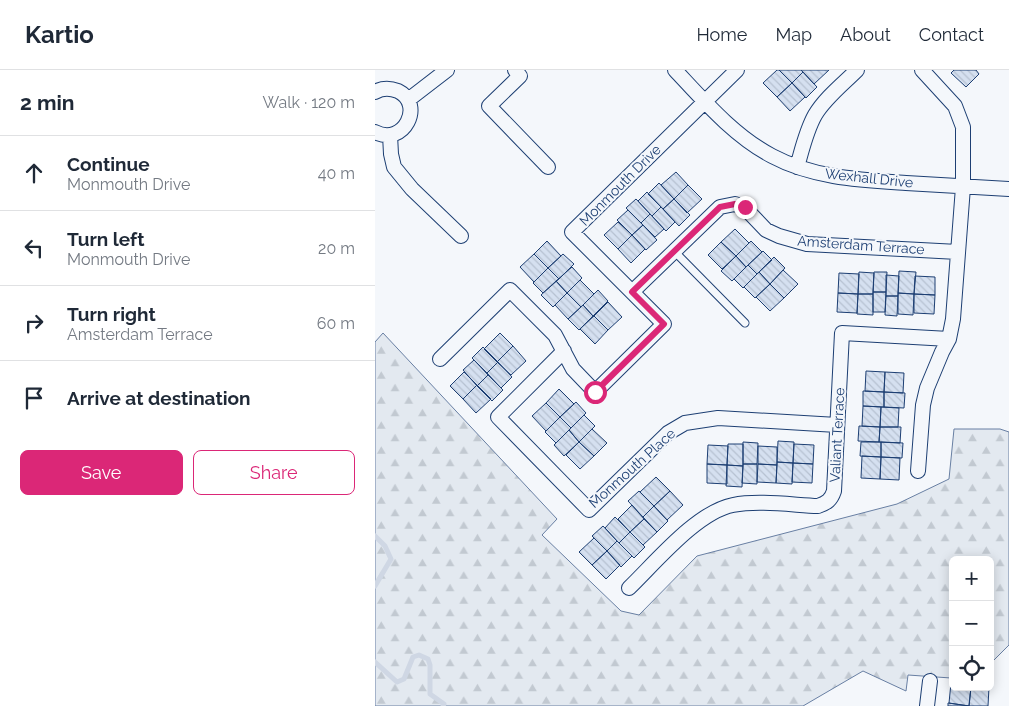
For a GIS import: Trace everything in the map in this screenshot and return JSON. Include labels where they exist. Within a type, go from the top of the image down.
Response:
[{"type":"street","points":[[408,100],[447,70]]},
{"type":"street","points":[[515,70],[520,76],[489,106],[548,167]]},
{"type":"street","name":"Wexhall Drive","points":[[675,70],[704,102],[741,135],[772,156],[797,167],[855,180],[1009,189]]},
{"type":"street","name":"Monmouth Drive","points":[[440,359],[510,290],[555,335],[573,369],[595,392],[664,324],[572,232],[737,70]]},
{"type":"street","points":[[797,167],[815,115],[824,103],[857,70]]},
{"type":"street","points":[[918,471],[923,404],[927,388],[949,339],[953,319],[963,187],[963,126],[955,106],[922,70]]},
{"type":"street","points":[[375,92],[386,88],[394,89],[408,100],[411,109],[410,118],[406,126],[398,133],[390,135],[375,132]]},
{"type":"street","points":[[390,135],[394,167],[412,189],[461,236]]},
{"type":"street","name":"Amsterdam Terrace","points":[[632,292],[720,207],[735,204],[745,207],[766,230],[807,244],[957,252]]},
{"type":"street","name":"Valiant Terrace","points":[[629,588],[697,521],[714,512],[733,505],[818,506],[827,503],[834,491],[842,333],[949,339]]},
{"type":"street","name":"Monmouth Place","points":[[564,351],[498,417],[589,510],[668,433],[685,423],[701,419],[718,418],[837,424]]},
{"type":"street","points":[[927,706],[930,681]]},
{"type":"lane","points":[[675,252],[745,323]]},
{"type":"green space","points":[[383,333],[557,519],[542,535],[621,611],[639,615],[697,556],[897,504],[949,479],[954,429],[1000,429],[1009,432],[1009,645],[994,660],[994,556],[949,556],[949,678],[908,675],[906,691],[863,671],[803,706],[375,706],[375,342]]},
{"type":"building","points":[[777,70],[792,83],[777,97],[763,83]]},
{"type":"building","points":[[779,70],[801,70],[803,72],[792,83]]},
{"type":"building","points":[[801,70],[829,70],[814,84]]},
{"type":"building","points":[[954,70],[976,70],[979,74],[966,87],[951,73]]},
{"type":"building","points":[[803,72],[817,87],[806,98],[792,83]]},
{"type":"building","points":[[792,83],[805,97],[790,111],[777,97]]},
{"type":"building","points":[[676,172],[688,185],[674,199],[661,185]]},
{"type":"building","points":[[659,183],[674,199],[663,209],[648,194]]},
{"type":"building","points":[[688,185],[702,199],[687,213],[674,199]]},
{"type":"building","points":[[647,192],[661,207],[652,216],[638,201]]},
{"type":"building","points":[[636,199],[650,214],[641,223],[626,208]]},
{"type":"building","points":[[674,199],[690,215],[679,226],[663,209]]},
{"type":"building","points":[[661,207],[675,222],[666,231],[652,216]]},
{"type":"building","points":[[628,210],[643,225],[632,235],[617,220]]},
{"type":"building","points":[[650,214],[664,229],[655,237],[641,223]]},
{"type":"building","points":[[618,222],[632,235],[618,249],[604,235]]},
{"type":"building","points":[[643,225],[657,240],[646,250],[632,235]]},
{"type":"building","points":[[735,229],[749,243],[736,256],[721,242]]},
{"type":"building","points":[[632,235],[645,249],[631,263],[618,249]]},
{"type":"building","points":[[547,241],[561,256],[548,268],[534,254]]},
{"type":"building","points":[[751,241],[762,252],[746,267],[736,256]]},
{"type":"building","points":[[721,242],[736,256],[722,269],[708,255]]},
{"type":"building","points":[[763,251],[772,260],[757,274],[748,265]]},
{"type":"building","points":[[534,254],[548,268],[534,282],[520,267]]},
{"type":"building","points":[[563,254],[574,264],[559,279],[548,268]]},
{"type":"building","points":[[736,256],[746,267],[732,281],[721,271]]},
{"type":"building","points":[[774,257],[785,268],[770,284],[759,272]]},
{"type":"building","points":[[748,265],[757,274],[743,288],[734,279]]},
{"type":"building","points":[[572,267],[582,278],[567,293],[556,281]]},
{"type":"building","points":[[548,268],[559,279],[543,293],[533,283]]},
{"type":"building","points":[[783,270],[798,284],[784,298],[770,284]]},
{"type":"building","points":[[899,271],[916,272],[914,294],[898,293]]},
{"type":"building","points":[[759,272],[770,284],[755,298],[744,287]]},
{"type":"building","points":[[859,272],[874,273],[873,294],[858,294]]},
{"type":"building","points":[[874,272],[887,272],[886,292],[873,292]]},
{"type":"building","points":[[839,273],[859,274],[858,294],[838,293]]},
{"type":"building","points":[[886,275],[899,276],[898,296],[886,296]]},
{"type":"building","points":[[915,276],[935,277],[935,295],[914,294]]},
{"type":"building","points":[[580,280],[594,294],[581,307],[567,293]]},
{"type":"building","points":[[556,281],[567,293],[553,307],[541,295]]},
{"type":"building","points":[[770,284],[784,298],[770,311],[756,297]]},
{"type":"building","points":[[598,290],[608,301],[593,316],[583,305]]},
{"type":"building","points":[[873,292],[886,292],[885,312],[873,312]]},
{"type":"building","points":[[567,293],[581,307],[568,319],[555,305]]},
{"type":"building","points":[[838,293],[858,294],[857,313],[837,312]]},
{"type":"building","points":[[898,293],[914,294],[913,315],[898,314]]},
{"type":"building","points":[[858,294],[873,294],[873,315],[857,314]]},
{"type":"building","points":[[914,294],[935,295],[934,314],[914,313]]},
{"type":"building","points":[[886,296],[898,296],[897,316],[885,315]]},
{"type":"building","points":[[608,302],[622,317],[608,330],[594,316]]},
{"type":"building","points":[[583,305],[593,316],[579,330],[568,319]]},
{"type":"building","points":[[594,316],[608,330],[595,344],[580,329]]},
{"type":"building","points":[[500,333],[513,346],[497,362],[484,349]]},
{"type":"building","points":[[513,346],[526,361],[511,375],[497,362]]},
{"type":"building","points":[[483,347],[498,362],[487,373],[472,358]]},
{"type":"building","points":[[474,360],[488,375],[477,386],[463,370]]},
{"type":"building","points":[[498,362],[512,377],[501,388],[487,373]]},
{"type":"building","points":[[866,371],[885,372],[884,392],[865,391]]},
{"type":"building","points":[[464,372],[477,385],[463,399],[450,386]]},
{"type":"building","points":[[885,372],[904,373],[903,393],[884,392]]},
{"type":"building","points":[[488,375],[503,390],[492,401],[477,386]]},
{"type":"building","points":[[477,385],[491,399],[476,413],[463,399]]},
{"type":"building","points":[[559,389],[574,404],[560,417],[546,403]]},
{"type":"building","points":[[863,391],[884,392],[884,407],[863,406]]},
{"type":"building","points":[[884,392],[905,393],[904,408],[884,407]]},
{"type":"building","points":[[576,402],[586,413],[571,428],[560,417]]},
{"type":"building","points":[[546,403],[560,417],[546,431],[532,416]]},
{"type":"building","points":[[863,406],[881,407],[880,427],[862,426]]},
{"type":"building","points":[[881,407],[899,408],[898,427],[880,427]]},
{"type":"building","points":[[584,415],[595,426],[579,442],[569,430]]},
{"type":"building","points":[[560,417],[571,428],[556,443],[545,432]]},
{"type":"building","points":[[859,426],[880,427],[879,442],[858,441]]},
{"type":"building","points":[[880,427],[901,427],[900,443],[879,442]]},
{"type":"building","points":[[592,429],[607,443],[594,456],[579,442]]},
{"type":"building","points":[[569,430],[579,442],[564,456],[554,445]]},
{"type":"building","points":[[778,441],[794,442],[793,463],[777,462]]},
{"type":"building","points":[[579,442],[594,456],[580,469],[566,455]]},
{"type":"building","points":[[743,442],[758,443],[757,464],[743,464]]},
{"type":"building","points":[[861,442],[881,442],[881,457],[860,456]]},
{"type":"building","points":[[881,442],[903,443],[902,458],[881,457]]},
{"type":"building","points":[[728,444],[743,444],[743,466],[727,465]]},
{"type":"building","points":[[794,444],[814,445],[813,464],[793,463]]},
{"type":"building","points":[[708,445],[728,446],[727,465],[707,464]]},
{"type":"building","points":[[758,446],[777,447],[777,465],[758,464]]},
{"type":"building","points":[[862,456],[881,457],[880,479],[861,478]]},
{"type":"building","points":[[881,457],[900,458],[899,480],[880,479]]},
{"type":"building","points":[[777,462],[793,463],[792,484],[776,483]]},
{"type":"building","points":[[793,463],[813,464],[812,483],[792,482]]},
{"type":"building","points":[[707,464],[727,465],[727,484],[707,483]]},
{"type":"building","points":[[743,464],[757,464],[757,484],[742,483]]},
{"type":"building","points":[[758,464],[777,465],[776,483],[757,482]]},
{"type":"building","points":[[727,465],[743,466],[742,487],[726,486]]},
{"type":"building","points":[[656,477],[670,491],[654,506],[640,492]]},
{"type":"building","points":[[639,491],[654,506],[643,517],[628,501]]},
{"type":"building","points":[[670,491],[683,505],[667,520],[654,506]]},
{"type":"building","points":[[632,505],[644,519],[630,532],[618,519]]},
{"type":"building","points":[[654,506],[668,521],[657,532],[643,517]]},
{"type":"building","points":[[615,517],[630,532],[619,543],[605,528]]},
{"type":"building","points":[[644,519],[657,532],[643,545],[630,532]]},
{"type":"building","points":[[603,526],[617,541],[607,551],[592,536]]},
{"type":"building","points":[[630,532],[645,547],[634,558],[619,543]]},
{"type":"building","points":[[594,538],[607,551],[592,565],[579,552]]},
{"type":"building","points":[[617,541],[632,556],[621,567],[607,551]]},
{"type":"building","points":[[607,551],[620,565],[606,579],[592,565]]},
{"type":"building","points":[[950,691],[971,691],[969,706],[949,703]]},
{"type":"building","points":[[971,691],[989,691],[988,706],[969,706]]},
{"type":"building","points":[[948,703],[969,706],[948,706]]},
{"type":"waterway","points":[[375,536],[385,546],[391,559],[375,586]]},
{"type":"waterway","points":[[375,662],[397,682],[404,679],[413,657],[419,655],[428,659],[430,665],[430,694],[444,704],[443,706]]},
{"type":"route","points":[[595,392],[664,324],[632,292],[720,207],[727,204],[745,207]]}]
